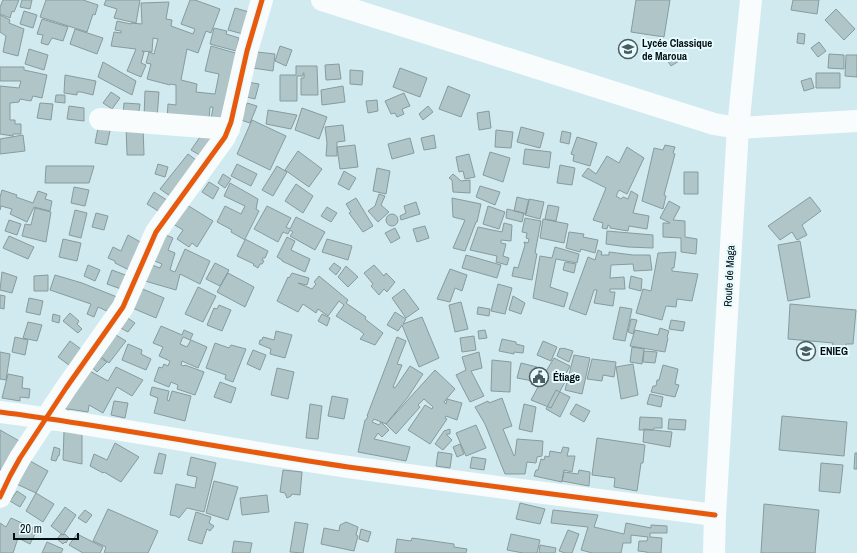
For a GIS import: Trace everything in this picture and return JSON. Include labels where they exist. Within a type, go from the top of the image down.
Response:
[{"type":"street","points":[[0,497],[20,458],[46,418],[117,317],[136,279],[156,232],[225,138],[229,129],[247,51],[262,0]]},
{"type":"street","points":[[322,0],[706,122],[738,128],[857,121]]},
{"type":"street","name":"Route de Maga","points":[[714,553],[738,128],[751,0]]},
{"type":"street","points":[[100,119],[229,129]]},
{"type":"street","points":[[0,412],[95,425],[159,437],[348,467],[715,515]]},
{"type":"building","points":[[3,0],[19,0],[14,12],[12,11],[10,18],[0,14],[0,7]]},
{"type":"building","points":[[22,0],[32,0],[30,9],[20,7]]},
{"type":"building","points":[[46,0],[83,0],[98,5],[95,15],[93,14],[87,32],[40,17]]},
{"type":"building","points":[[106,0],[140,0],[136,23],[114,18],[117,9],[104,5]]},
{"type":"building","points":[[190,0],[195,0],[220,9],[211,33],[206,31],[198,53],[187,49],[181,80],[197,84],[196,92],[215,94],[219,74],[205,71],[211,46],[239,54],[223,121],[211,120],[213,107],[210,107],[209,121],[167,119],[168,104],[176,105],[176,85],[170,85],[147,79],[151,64],[146,63],[149,52],[154,54],[158,39],[153,38],[152,52],[142,51],[144,52],[141,63],[146,65],[141,77],[127,71],[136,49],[111,46],[114,32],[121,33],[121,31],[115,30],[117,21],[131,24],[142,24],[141,3],[169,2],[166,19],[172,20],[171,26],[193,34],[195,29],[181,24]]},
{"type":"building","points":[[636,0],[670,0],[664,37],[631,32]]},
{"type":"building","points":[[793,0],[819,0],[817,14],[791,10]]},
{"type":"building","points":[[235,8],[249,12],[243,34],[228,30]]},
{"type":"building","points":[[836,9],[855,29],[844,40],[825,20]]},
{"type":"building","points":[[24,11],[37,15],[33,28],[20,24]]},
{"type":"building","points":[[0,15],[10,20],[9,23],[24,29],[18,56],[3,52],[6,36],[0,32]]},
{"type":"building","points":[[42,19],[68,27],[63,41],[52,38],[48,45],[41,43],[43,35],[37,34]]},
{"type":"building","points":[[214,28],[227,31],[226,34],[239,38],[236,51],[210,44]]},
{"type":"building","points":[[75,29],[103,38],[97,54],[70,44]]},
{"type":"building","points":[[798,33],[805,34],[804,44],[797,43]]},
{"type":"building","points":[[819,42],[826,51],[818,57],[811,48]]},
{"type":"building","points":[[280,46],[292,50],[286,66],[275,61]]},
{"type":"building","points":[[29,49],[48,55],[44,70],[25,64]]},
{"type":"building","points":[[248,51],[275,54],[273,71],[246,67]]},
{"type":"building","points":[[673,52],[679,61],[671,66],[665,57]]},
{"type":"building","points":[[829,54],[844,55],[844,69],[828,68]]},
{"type":"building","points":[[846,55],[857,55],[857,77],[845,76]]},
{"type":"building","points":[[103,62],[136,81],[132,95],[98,77]]},
{"type":"building","points":[[339,64],[341,79],[326,80],[325,65]]},
{"type":"building","points":[[296,66],[317,66],[318,95],[301,95],[301,78],[304,78],[303,73],[303,76],[297,76],[297,101],[280,101],[280,75],[296,75]]},
{"type":"building","points":[[0,67],[24,67],[24,70],[47,75],[42,98],[33,96],[31,101],[20,99],[19,102],[10,103],[10,120],[15,120],[15,124],[21,124],[21,134],[13,134],[13,136],[0,134],[0,86],[19,88],[21,81],[0,81]]},
{"type":"building","points":[[400,68],[427,78],[420,97],[393,87]]},
{"type":"building","points":[[350,70],[363,71],[362,85],[350,84]]},
{"type":"building","points":[[816,73],[840,73],[840,88],[816,88]]},
{"type":"building","points":[[65,75],[96,81],[93,95],[81,92],[77,92],[77,95],[64,93]]},
{"type":"building","points":[[811,78],[814,88],[804,91],[801,81]]},
{"type":"building","points":[[247,82],[259,84],[255,99],[243,96]]},
{"type":"building","points":[[343,86],[345,102],[322,105],[321,90]]},
{"type":"building","points":[[448,86],[470,95],[461,117],[439,109]]},
{"type":"building","points":[[145,91],[159,92],[157,118],[144,117]]},
{"type":"building","points":[[111,92],[120,98],[112,109],[103,103]]},
{"type":"building","points":[[404,93],[410,106],[402,109],[404,114],[397,117],[395,113],[391,114],[385,101]]},
{"type":"building","points":[[56,95],[65,95],[65,103],[55,102]]},
{"type":"building","points":[[377,100],[378,111],[368,113],[366,101]]},
{"type":"building","points":[[40,103],[53,104],[51,120],[37,118]]},
{"type":"building","points":[[124,103],[140,104],[138,118],[123,116]]},
{"type":"building","points":[[247,103],[257,106],[250,123],[241,120]]},
{"type":"building","points":[[69,106],[84,108],[84,121],[67,119]]},
{"type":"building","points":[[428,106],[433,112],[423,120],[419,114]]},
{"type":"building","points":[[302,108],[327,117],[319,139],[295,130]]},
{"type":"building","points":[[268,110],[297,115],[291,129],[266,124]]},
{"type":"building","points":[[489,111],[491,128],[479,130],[477,113]]},
{"type":"building","points":[[252,120],[286,136],[270,170],[237,154]]},
{"type":"building","points":[[99,123],[111,126],[107,145],[95,143]]},
{"type":"building","points":[[343,125],[345,141],[337,142],[337,156],[326,156],[327,143],[325,127]]},
{"type":"building","points":[[126,126],[143,127],[144,155],[127,155]]},
{"type":"building","points":[[521,127],[544,133],[540,148],[517,142]]},
{"type":"building","points":[[496,130],[513,132],[511,148],[495,147]]},
{"type":"building","points":[[204,131],[214,138],[203,157],[191,150]]},
{"type":"building","points":[[562,131],[571,133],[569,144],[560,142]]},
{"type":"building","points":[[23,135],[25,151],[0,154],[0,139]]},
{"type":"building","points":[[434,135],[436,148],[424,150],[421,138]]},
{"type":"building","points":[[577,137],[597,143],[590,166],[573,161],[574,155],[571,154]]},
{"type":"building","points":[[410,138],[414,153],[392,159],[388,144]]},
{"type":"building","points":[[355,145],[358,167],[340,169],[337,147]]},
{"type":"building","points":[[665,145],[675,147],[673,153],[675,154],[664,195],[666,196],[663,209],[642,201],[654,148],[663,150]]},
{"type":"building","points":[[627,147],[644,158],[627,194],[619,190],[616,196],[621,199],[623,197],[628,199],[631,191],[638,195],[633,213],[649,216],[647,229],[629,226],[628,231],[610,228],[608,225],[607,229],[602,228],[603,223],[593,220],[606,188],[582,176],[588,168],[596,174],[607,156],[619,163]]},
{"type":"building","points":[[525,149],[551,152],[549,168],[523,164]]},
{"type":"building","points":[[298,151],[322,169],[309,187],[285,170]]},
{"type":"building","points":[[490,152],[510,158],[503,182],[483,175]]},
{"type":"building","points":[[188,154],[200,163],[173,198],[160,189]]},
{"type":"building","points":[[469,154],[475,177],[465,179],[463,171],[459,172],[456,157]]},
{"type":"building","points":[[158,164],[168,167],[165,177],[155,174]]},
{"type":"building","points":[[237,164],[257,174],[251,186],[231,176]]},
{"type":"building","points":[[560,165],[575,168],[572,185],[557,183]]},
{"type":"building","points":[[46,166],[94,166],[89,183],[45,183]]},
{"type":"building","points":[[277,166],[287,172],[273,196],[262,190]]},
{"type":"building","points":[[377,168],[390,171],[386,194],[373,191]]},
{"type":"building","points":[[344,171],[356,178],[349,190],[338,184]]},
{"type":"building","points":[[684,172],[698,172],[698,194],[684,194]]},
{"type":"building","points":[[223,174],[231,179],[225,188],[218,183]]},
{"type":"building","points":[[453,174],[461,181],[470,180],[470,193],[453,192],[452,180],[449,178]]},
{"type":"building","points":[[209,182],[219,188],[213,199],[202,192]]},
{"type":"building","points":[[230,183],[258,199],[256,209],[259,211],[245,239],[268,251],[265,258],[262,260],[264,261],[258,268],[253,265],[254,264],[237,256],[245,240],[231,232],[232,230],[217,222],[225,206],[241,214],[245,206],[224,196]]},
{"type":"building","points":[[296,184],[313,196],[303,213],[285,201]]},
{"type":"building","points":[[480,186],[500,192],[495,205],[476,197]]},
{"type":"building","points":[[74,187],[89,190],[85,206],[71,203]]},
{"type":"building","points":[[2,190],[33,203],[38,191],[47,194],[45,199],[52,201],[50,211],[34,207],[27,222],[10,214],[12,209],[1,206],[0,210],[0,197]]},
{"type":"building","points":[[154,192],[170,202],[163,214],[147,204]]},
{"type":"building","points":[[379,194],[385,196],[381,205],[389,212],[378,222],[368,211],[375,206]]},
{"type":"building","points":[[517,197],[529,200],[526,214],[514,211]]},
{"type":"building","points":[[810,197],[821,211],[802,225],[807,235],[797,240],[792,232],[780,240],[768,226]]},
{"type":"building","points":[[356,198],[373,226],[363,232],[349,213],[351,212],[346,204]]},
{"type":"building","points":[[452,198],[481,204],[477,222],[465,251],[453,248],[465,220],[453,217]]},
{"type":"building","points":[[529,199],[544,202],[540,219],[525,215]]},
{"type":"building","points":[[669,201],[680,207],[673,220],[685,221],[685,237],[697,239],[696,254],[681,252],[681,238],[663,237],[663,223],[670,223],[660,218]]},
{"type":"building","points":[[416,202],[420,214],[401,220],[400,216],[406,213],[404,206]]},
{"type":"building","points":[[187,205],[213,221],[197,247],[192,243],[189,247],[177,239],[183,230],[173,224]]},
{"type":"building","points":[[548,205],[559,207],[556,221],[545,219]]},
{"type":"building","points":[[267,206],[291,218],[286,227],[290,229],[296,217],[325,232],[315,250],[290,236],[293,232],[290,230],[288,234],[283,232],[278,242],[254,229]]},
{"type":"building","points":[[488,206],[505,212],[499,229],[483,224]]},
{"type":"building","points":[[327,207],[337,213],[331,222],[321,216]]},
{"type":"building","points":[[35,208],[51,212],[46,242],[22,236],[25,224],[31,225]]},
{"type":"building","points":[[507,209],[524,213],[522,222],[506,218]]},
{"type":"building","points":[[75,210],[87,213],[81,238],[69,235]]},
{"type":"building","points":[[96,213],[108,216],[104,230],[92,227]]},
{"type":"building","points":[[390,214],[394,214],[398,220],[394,226],[390,226],[386,222],[386,218]]},
{"type":"building","points":[[525,218],[541,221],[532,280],[512,276],[514,267],[518,268],[525,245],[524,242],[528,243],[529,239],[526,238],[527,233],[522,232]]},
{"type":"building","points":[[543,219],[568,224],[564,243],[540,238]]},
{"type":"building","points":[[9,220],[21,224],[17,235],[5,231]]},
{"type":"building","points":[[504,223],[512,225],[511,241],[501,240],[501,243],[506,244],[503,256],[509,258],[507,265],[496,262],[497,256],[470,250],[478,227],[502,232]]},
{"type":"building","points":[[425,226],[429,238],[417,242],[413,229]]},
{"type":"building","points":[[395,228],[400,238],[391,243],[385,233]]},
{"type":"building","points":[[607,231],[653,235],[653,248],[606,244]]},
{"type":"building","points":[[159,232],[173,238],[168,250],[175,253],[170,270],[175,272],[185,249],[210,261],[200,284],[180,274],[176,290],[145,281],[149,264],[160,268],[162,264],[147,258]]},
{"type":"building","points":[[569,232],[584,234],[583,237],[598,240],[595,253],[581,249],[580,252],[566,248]]},
{"type":"building","points":[[128,235],[144,244],[131,271],[108,258],[113,247],[121,251]]},
{"type":"building","points":[[9,236],[34,247],[28,259],[3,248]]},
{"type":"building","points":[[287,237],[295,241],[291,250],[310,259],[305,272],[277,257]]},
{"type":"building","points":[[63,239],[81,243],[77,261],[59,257]]},
{"type":"building","points":[[327,239],[352,246],[348,260],[322,252]]},
{"type":"building","points":[[800,241],[810,297],[788,301],[778,245]]},
{"type":"building","points":[[555,247],[579,254],[577,263],[556,259],[550,287],[568,293],[564,307],[533,298],[540,256],[552,258]]},
{"type":"building","points":[[598,250],[602,252],[601,255],[609,255],[609,252],[633,255],[650,255],[652,270],[634,271],[633,264],[611,265],[610,278],[624,277],[625,289],[610,289],[610,292],[615,292],[613,306],[594,303],[597,290],[594,290],[586,315],[569,309],[588,257],[595,260]]},
{"type":"building","points":[[676,252],[674,268],[672,268],[672,271],[698,274],[692,301],[677,299],[676,307],[666,306],[662,320],[636,313],[643,289],[651,291],[658,253]]},
{"type":"building","points":[[466,255],[501,265],[497,278],[462,268]]},
{"type":"building","points":[[565,262],[576,264],[574,273],[563,270]]},
{"type":"building","points":[[215,263],[229,270],[220,286],[206,279]]},
{"type":"building","points":[[334,263],[341,268],[336,275],[329,269]]},
{"type":"building","points":[[88,265],[100,270],[95,281],[84,276]]},
{"type":"building","points":[[374,265],[384,276],[386,273],[395,282],[387,292],[384,289],[379,295],[371,286],[373,284],[364,273]]},
{"type":"building","points":[[346,266],[358,277],[348,287],[338,277]]},
{"type":"building","points":[[450,269],[467,275],[462,291],[455,288],[450,302],[437,299]]},
{"type":"building","points":[[112,270],[128,276],[121,289],[107,284]]},
{"type":"building","points":[[2,272],[17,277],[12,293],[0,290]]},
{"type":"building","points":[[228,273],[254,287],[245,307],[217,292]]},
{"type":"building","points":[[292,273],[309,278],[307,285],[298,283],[312,289],[316,284],[314,282],[319,276],[348,300],[346,303],[366,317],[365,319],[383,333],[375,345],[360,339],[364,334],[336,316],[344,305],[339,301],[328,316],[318,309],[316,313],[303,304],[298,312],[277,301],[288,277],[289,278]]},
{"type":"building","points":[[48,275],[48,291],[34,291],[34,276]]},
{"type":"building","points":[[55,275],[82,283],[117,297],[109,312],[98,307],[94,317],[87,314],[91,304],[50,290]]},
{"type":"building","points":[[631,276],[642,279],[641,291],[629,288]]},
{"type":"building","points":[[498,284],[512,288],[505,314],[491,311]]},
{"type":"building","points":[[138,287],[164,298],[156,318],[130,307]]},
{"type":"building","points":[[198,287],[216,296],[203,322],[185,314]]},
{"type":"building","points":[[404,289],[419,309],[406,318],[392,298]]},
{"type":"building","points":[[0,295],[5,296],[4,309],[0,308]]},
{"type":"building","points":[[513,296],[525,303],[521,314],[509,310]]},
{"type":"building","points":[[29,298],[43,301],[40,315],[26,312]]},
{"type":"building","points":[[461,302],[468,329],[455,332],[449,305]]},
{"type":"building","points":[[790,304],[856,310],[853,344],[846,344],[845,350],[832,348],[833,343],[788,339]]},
{"type":"building","points":[[219,305],[231,310],[222,331],[207,325],[214,308],[217,309]]},
{"type":"building","points":[[478,307],[490,309],[489,316],[477,314]]},
{"type":"building","points":[[620,307],[632,309],[625,341],[613,339]]},
{"type":"building","points":[[395,312],[406,319],[403,324],[422,317],[439,358],[419,367],[402,325],[398,331],[387,325]]},
{"type":"building","points":[[70,313],[79,321],[77,324],[82,329],[78,333],[63,321]]},
{"type":"building","points":[[53,314],[60,316],[59,323],[52,321]]},
{"type":"building","points":[[322,314],[330,318],[327,326],[318,321]]},
{"type":"building","points":[[123,315],[135,323],[128,332],[115,325]]},
{"type":"building","points":[[631,319],[637,320],[633,334],[628,332]]},
{"type":"building","points":[[671,320],[685,322],[683,331],[669,329]]},
{"type":"building","points":[[28,322],[42,325],[37,341],[23,338]]},
{"type":"building","points":[[161,326],[182,335],[184,330],[193,334],[190,340],[183,337],[180,344],[187,347],[191,340],[207,347],[198,368],[182,361],[181,365],[204,372],[195,395],[177,389],[178,385],[171,382],[169,387],[154,381],[159,367],[162,368],[164,364],[168,366],[170,361],[159,356],[163,347],[153,343]]},
{"type":"building","points":[[660,328],[669,331],[665,352],[630,346],[635,330],[658,335]]},
{"type":"building","points":[[485,330],[487,338],[479,339],[478,331]]},
{"type":"building","points":[[276,331],[292,335],[285,358],[270,354],[271,349],[259,344],[263,337],[274,340]]},
{"type":"building","points":[[111,332],[126,341],[109,363],[98,354]]},
{"type":"building","points":[[474,336],[476,350],[462,352],[460,338]]},
{"type":"building","points":[[15,337],[28,340],[25,355],[12,352]]},
{"type":"building","points":[[397,337],[406,341],[397,364],[402,365],[393,387],[395,388],[410,366],[423,374],[408,397],[386,424],[374,419],[372,422],[379,425],[381,422],[389,430],[382,437],[378,433],[374,439],[410,447],[406,461],[358,452],[365,420],[368,416]]},
{"type":"building","points":[[502,339],[516,342],[516,344],[524,346],[523,353],[514,352],[514,354],[499,351]]},
{"type":"building","points":[[70,341],[85,352],[73,368],[58,357]]},
{"type":"building","points":[[543,341],[557,347],[551,361],[537,355]]},
{"type":"building","points":[[215,343],[229,348],[231,345],[246,349],[233,382],[225,379],[226,375],[206,368]]},
{"type":"building","points":[[128,344],[142,350],[141,354],[151,359],[146,370],[122,360]]},
{"type":"building","points":[[632,347],[644,349],[642,364],[630,362]]},
{"type":"building","points":[[560,348],[573,351],[569,362],[557,356]]},
{"type":"building","points":[[253,350],[266,355],[260,370],[247,364]]},
{"type":"building","points":[[644,351],[657,352],[655,363],[643,362]]},
{"type":"building","points":[[0,352],[10,354],[6,380],[0,379]]},
{"type":"building","points":[[479,352],[482,368],[471,371],[484,396],[470,402],[456,375],[466,370],[462,357]]},
{"type":"building","points":[[94,354],[107,362],[97,372],[87,363]]},
{"type":"building","points":[[574,355],[590,358],[582,394],[565,390]]},
{"type":"building","points":[[554,358],[570,366],[562,381],[565,382],[551,408],[531,400],[538,387],[531,384],[533,381],[517,378],[521,363],[537,367],[545,373]]},
{"type":"building","points":[[592,359],[616,362],[614,377],[603,375],[602,381],[587,379]]},
{"type":"building","points":[[492,360],[511,362],[510,392],[491,391]]},
{"type":"building","points":[[633,364],[638,395],[621,399],[616,367]]},
{"type":"building","points":[[663,365],[678,369],[675,384],[679,385],[675,397],[651,392],[653,386],[656,386],[657,380],[659,380]]},
{"type":"building","points":[[116,367],[143,380],[132,396],[117,387],[103,413],[89,405],[88,412],[69,410],[59,405],[86,369],[108,381]]},
{"type":"building","points":[[277,368],[294,372],[288,399],[271,395]]},
{"type":"building","points":[[435,370],[455,389],[444,402],[446,404],[447,399],[462,403],[457,420],[446,416],[445,418],[447,419],[430,444],[408,430],[425,405],[432,409],[433,407],[424,399],[418,405],[420,407],[396,434],[386,424]]},
{"type":"building","points":[[8,374],[23,377],[22,388],[30,389],[29,398],[20,397],[20,401],[2,398]]},
{"type":"building","points":[[220,382],[236,388],[231,403],[214,397]]},
{"type":"building","points":[[152,387],[169,391],[167,400],[169,401],[172,391],[191,396],[185,421],[154,413],[158,398],[150,395]]},
{"type":"building","points":[[556,390],[570,397],[560,417],[546,409]]},
{"type":"building","points":[[650,394],[663,397],[661,407],[647,404]]},
{"type":"building","points":[[332,396],[348,399],[344,419],[328,416]]},
{"type":"building","points":[[502,398],[512,426],[503,429],[514,456],[517,439],[543,441],[542,456],[537,457],[536,463],[527,462],[525,474],[505,474],[485,424],[475,407],[488,401],[489,403]]},
{"type":"building","points":[[114,401],[128,403],[125,418],[111,415]]},
{"type":"building","points":[[310,404],[322,406],[318,439],[306,438]]},
{"type":"building","points":[[524,404],[536,407],[532,432],[519,429]]},
{"type":"building","points":[[576,404],[590,411],[584,422],[570,414]]},
{"type":"building","points":[[782,416],[847,422],[844,456],[779,450]]},
{"type":"building","points":[[640,417],[662,418],[662,428],[654,428],[653,430],[639,430]]},
{"type":"building","points":[[669,419],[686,420],[685,430],[668,429]]},
{"type":"building","points":[[476,425],[486,448],[466,456],[456,433]]},
{"type":"building","points":[[450,429],[450,434],[446,434],[452,440],[443,450],[435,444],[444,431]]},
{"type":"building","points":[[644,429],[672,432],[670,447],[643,442]]},
{"type":"building","points":[[0,430],[21,442],[5,472],[0,470]]},
{"type":"building","points":[[64,431],[82,434],[82,464],[63,460]]},
{"type":"building","points":[[597,438],[645,445],[637,491],[614,487],[615,478],[592,475]]},
{"type":"building","points":[[115,443],[139,457],[121,482],[90,466],[94,454],[107,460]]},
{"type":"building","points":[[460,444],[464,454],[457,457],[453,447]]},
{"type":"building","points":[[54,447],[60,449],[59,456],[56,461],[51,460]]},
{"type":"building","points":[[563,447],[569,448],[567,456],[575,456],[572,472],[564,470],[562,482],[534,476],[536,470],[538,470],[541,459],[544,460],[545,456],[549,457],[550,451],[561,453]]},
{"type":"building","points":[[438,452],[452,454],[450,468],[436,466]]},
{"type":"building","points":[[159,453],[166,455],[162,474],[154,473]]},
{"type":"building","points":[[855,453],[857,453],[857,469],[854,469]]},
{"type":"building","points":[[23,457],[48,471],[36,493],[10,481]]},
{"type":"building","points":[[191,457],[216,463],[204,512],[187,508],[179,518],[170,515],[176,484],[195,488],[197,477],[187,475]]},
{"type":"building","points":[[472,457],[486,459],[484,470],[470,468]]},
{"type":"building","points":[[821,463],[843,465],[840,493],[819,491]]},
{"type":"building","points":[[283,470],[302,472],[300,495],[292,494],[287,498],[285,493],[280,492]]},
{"type":"building","points":[[579,470],[590,472],[589,486],[562,481],[564,472],[578,474]]},
{"type":"building","points":[[214,481],[238,487],[228,520],[206,513]]},
{"type":"building","points":[[17,491],[26,497],[20,507],[10,501]]},
{"type":"building","points":[[36,493],[54,504],[43,522],[26,511]]},
{"type":"building","points":[[267,495],[269,512],[242,515],[240,498]]},
{"type":"building","points":[[520,503],[545,509],[540,524],[516,519]]},
{"type":"building","points":[[764,504],[819,510],[815,553],[761,553]]},
{"type":"building","points":[[65,507],[76,515],[63,535],[51,526]]},
{"type":"building","points":[[108,509],[158,531],[148,553],[104,553],[106,547],[93,541]]},
{"type":"building","points":[[85,510],[92,515],[86,523],[78,518]]},
{"type":"building","points":[[553,510],[598,515],[594,527],[624,534],[626,523],[651,528],[651,525],[667,526],[667,533],[650,533],[650,537],[662,538],[661,553],[647,553],[638,551],[639,541],[647,541],[648,537],[631,535],[631,543],[623,543],[621,553],[592,553],[581,550],[588,527],[551,523]]},
{"type":"building","points":[[196,512],[211,517],[209,523],[214,526],[210,531],[207,529],[202,544],[188,540]]},
{"type":"building","points":[[11,518],[37,530],[30,544],[18,538],[13,553],[0,553],[0,523],[6,527]]},
{"type":"building","points":[[295,522],[308,524],[303,553],[290,552]]},
{"type":"building","points":[[346,522],[358,527],[356,535],[358,536],[354,551],[321,544],[324,528],[339,531],[340,525]]},
{"type":"building","points":[[361,529],[371,532],[368,542],[359,539]]},
{"type":"building","points":[[568,530],[579,534],[572,553],[559,551]]},
{"type":"building","points":[[61,534],[65,534],[69,538],[66,543],[65,542],[63,544],[57,539]]},
{"type":"building","points":[[77,534],[103,547],[100,553],[83,553],[69,545]]},
{"type":"building","points":[[511,534],[540,540],[537,553],[523,553],[507,550]]},
{"type":"building","points":[[412,538],[454,544],[454,547],[467,549],[466,553],[395,553],[397,539],[411,541]]},
{"type":"building","points":[[234,541],[252,543],[250,553],[232,553]]},
{"type":"building","points":[[47,542],[63,549],[61,553],[42,553]]},
{"type":"building","points":[[540,545],[556,548],[555,553],[539,553]]},
{"type":"cycle path","points":[[0,497],[20,458],[66,388],[123,307],[156,232],[225,137],[231,122],[247,51],[262,0]]},
{"type":"cycle path","points":[[0,412],[348,467],[715,515]]},
{"type":"place","name":"Lycée Classique de Maroua","points":[[628,49]]},
{"type":"place","name":"ENIEG","points":[[806,351]]},
{"type":"place","name":"Étiage","points":[[539,377]]}]
